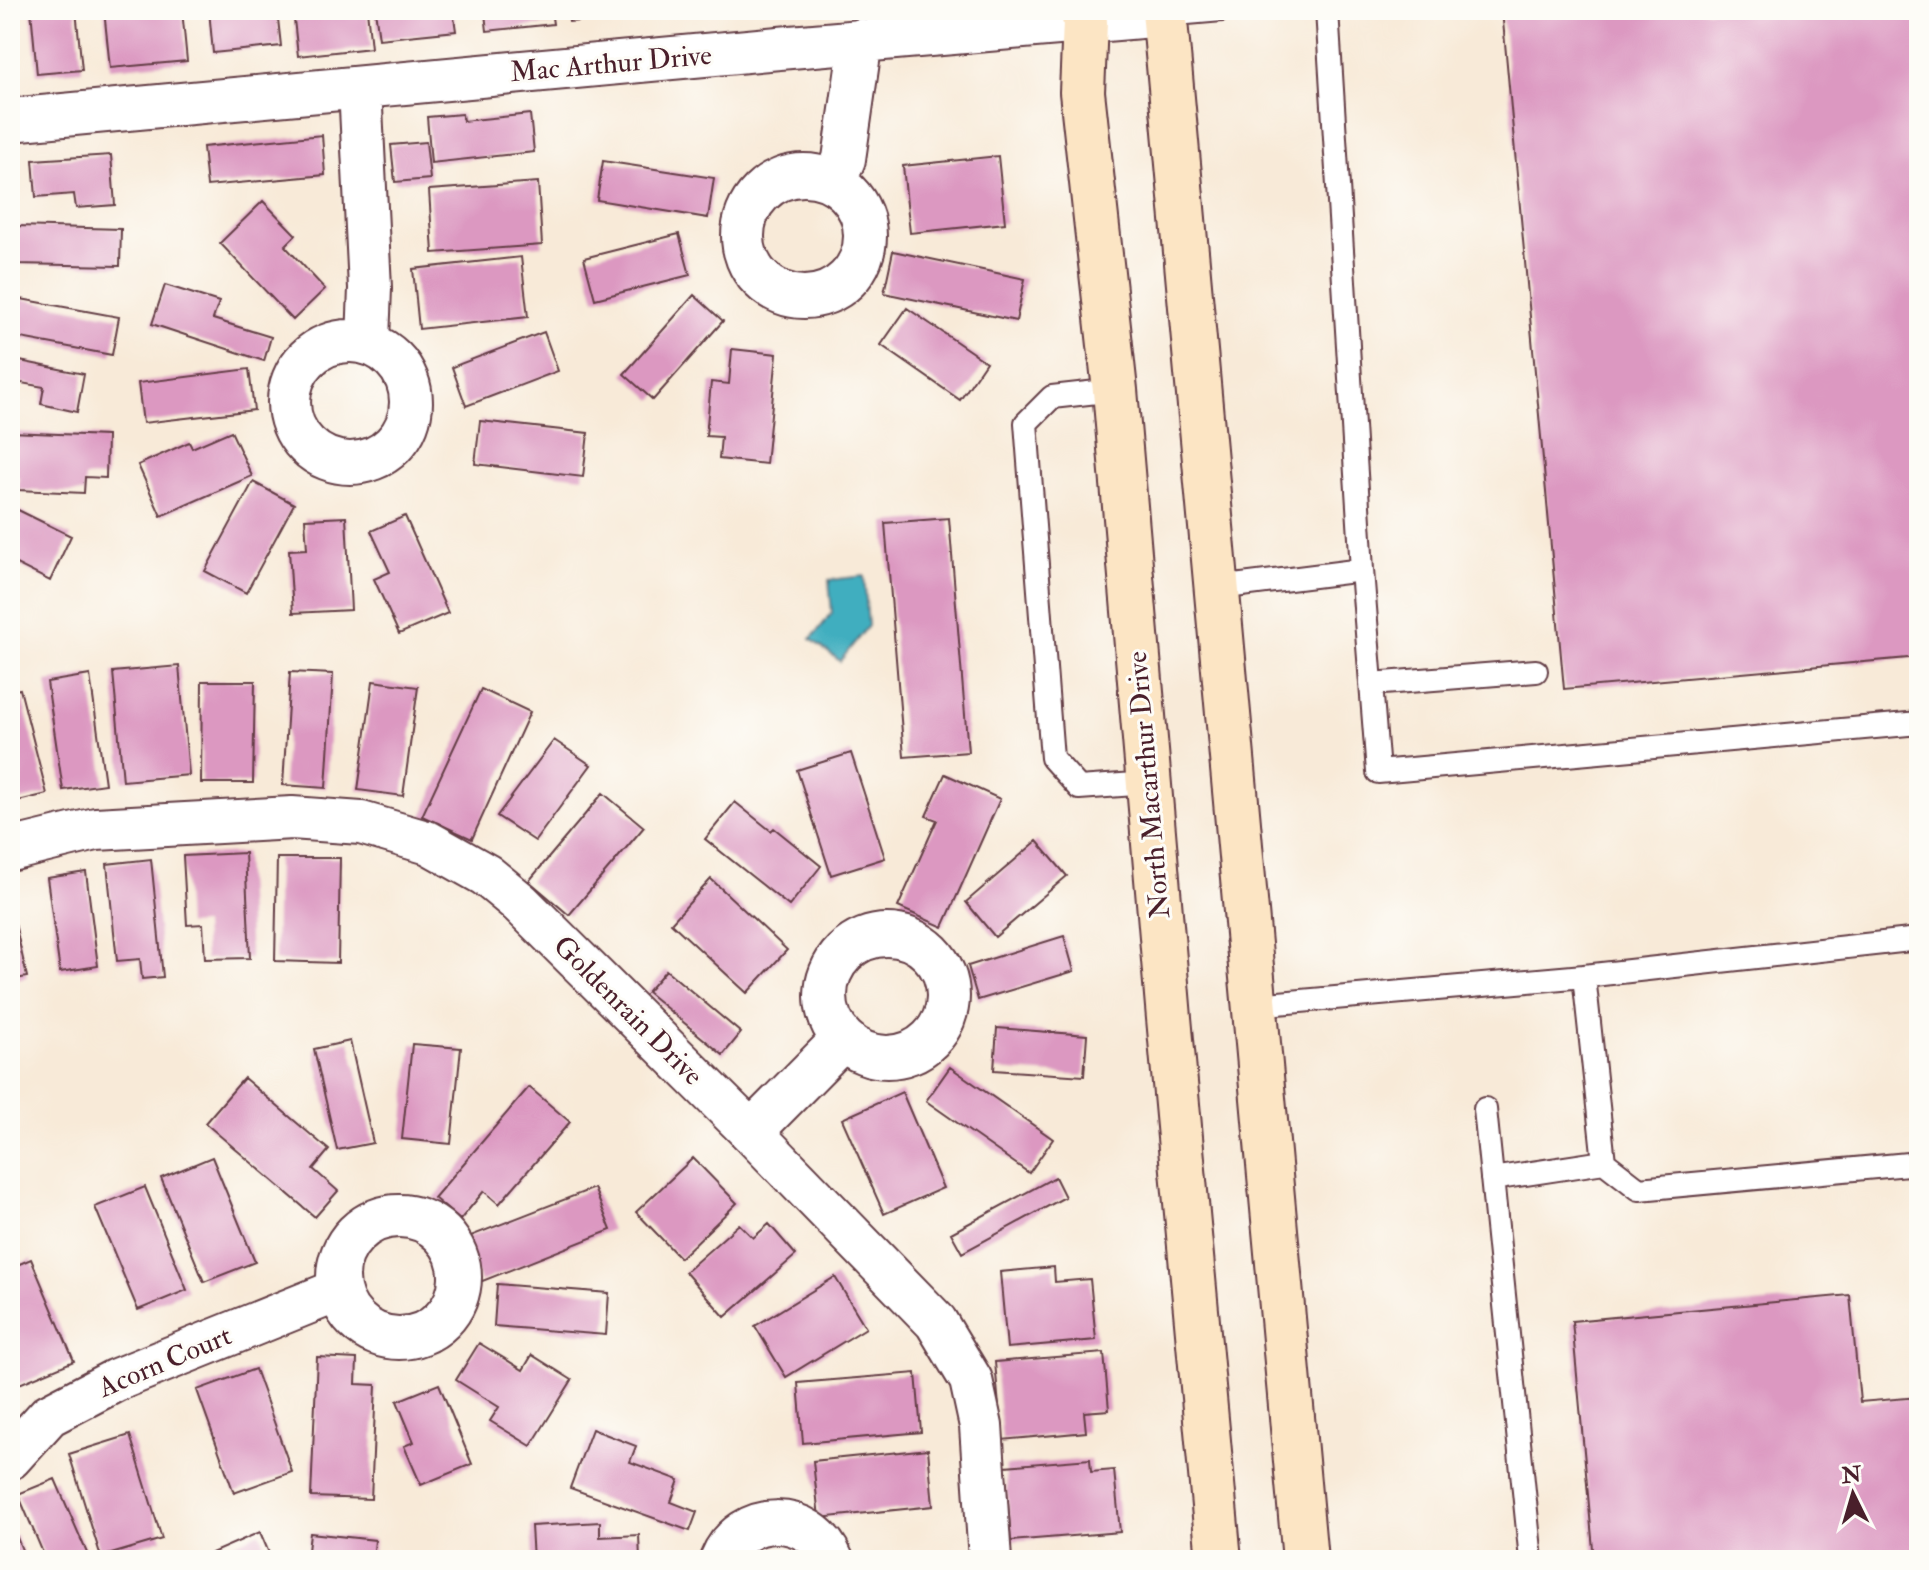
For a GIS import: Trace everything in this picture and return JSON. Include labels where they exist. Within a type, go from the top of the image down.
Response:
[{"type":"main road","points":[[1164,12],[1305,1560]]},
{"type":"main road","name":"North Macarthur Drive","points":[[1084,16],[1082,92],[1115,390],[1219,1560]]},
{"type":"street","name":"Mac Arthur Drive","points":[[10,120],[1084,16],[1164,12]]},
{"type":"street","points":[[835,181],[844,159],[861,40]]},
{"type":"street","points":[[360,88],[370,288],[368,341]]},
{"type":"street","name":"Goldenrain Drive","points":[[10,850],[96,829],[292,818],[361,823],[429,843],[486,875],[520,903],[751,1132],[936,1322],[971,1380],[981,1426],[990,1560]]},
{"type":"street","points":[[751,1132],[842,1040]]},
{"type":"street","name":"Acorn Court","points":[[10,1458],[49,1415],[116,1380],[337,1291]]},
{"type":"street","points":[[721,1560],[727,1544],[758,1523],[795,1523],[825,1544],[832,1560]]},
{"type":"lane","points":[[1164,12],[1222,10]]},
{"type":"lane","points":[[1327,10],[1362,570],[1378,772],[1919,723]]},
{"type":"lane","points":[[1115,390],[1052,397],[1026,423],[1052,758],[1079,788],[1149,783]]},
{"type":"lane","points":[[1218,588],[1362,570]]},
{"type":"lane","points":[[1371,684],[1536,671]]},
{"type":"lane","points":[[1256,1005],[1584,976],[1919,939]]},
{"type":"lane","points":[[1584,976],[1604,1162],[1639,1189],[1919,1163]]},
{"type":"lane","points":[[1485,1109],[1531,1560]]},
{"type":"lane","points":[[1492,1179],[1604,1162]]},
{"type":"water","points":[[864,576],[868,626],[840,661],[811,639],[832,613],[829,580]]},
{"type":"building","points":[[31,10],[76,10],[82,70],[37,74]]},
{"type":"building","points":[[104,10],[182,10],[187,61],[110,68]]},
{"type":"building","points":[[209,10],[277,10],[281,46],[213,53]]},
{"type":"building","points":[[293,10],[367,10],[371,48],[298,56]]},
{"type":"building","points":[[375,10],[453,10],[456,31],[379,39]]},
{"type":"building","points":[[468,10],[551,10],[553,24],[487,31],[485,13],[468,14]]},
{"type":"building","points":[[568,10],[636,10],[637,16],[569,22]]},
{"type":"building","points":[[1502,10],[1919,10],[1919,657],[1564,689]]},
{"type":"building","points":[[462,114],[463,121],[530,114],[534,152],[431,163],[427,117]]},
{"type":"building","points":[[322,135],[325,175],[207,186],[203,147]]},
{"type":"building","points":[[426,142],[430,179],[395,182],[391,145]]},
{"type":"building","points":[[111,155],[115,205],[76,208],[74,194],[36,197],[33,160]]},
{"type":"building","points":[[998,156],[1005,223],[910,233],[903,166]]},
{"type":"building","points":[[603,161],[714,178],[708,218],[597,200]]},
{"type":"building","points":[[538,182],[542,245],[433,253],[429,190]]},
{"type":"building","points":[[263,201],[296,235],[285,246],[325,289],[293,320],[220,243]]},
{"type":"building","points":[[16,226],[121,229],[120,266],[15,264]]},
{"type":"building","points":[[679,234],[690,275],[595,299],[584,258]]},
{"type":"building","points":[[893,251],[1025,279],[1016,321],[884,293]]},
{"type":"building","points":[[521,257],[528,317],[419,329],[413,269]]},
{"type":"building","points":[[165,285],[219,302],[213,319],[271,337],[264,361],[152,324]]},
{"type":"building","points":[[694,295],[723,321],[653,400],[624,374]]},
{"type":"building","points":[[10,297],[119,317],[112,355],[10,336]]},
{"type":"building","points":[[907,308],[986,362],[960,400],[881,345]]},
{"type":"building","points":[[544,332],[558,371],[466,406],[452,367]]},
{"type":"building","points":[[732,349],[777,354],[766,464],[719,459],[721,437],[706,436],[711,382],[729,384]]},
{"type":"building","points":[[10,359],[84,374],[77,412],[41,404],[44,387],[10,381]]},
{"type":"building","points":[[249,369],[254,410],[143,423],[138,383]]},
{"type":"building","points":[[480,421],[588,433],[583,477],[475,464]]},
{"type":"building","points":[[231,431],[252,476],[161,516],[138,465],[189,442],[192,448]]},
{"type":"building","points":[[10,432],[107,436],[106,478],[85,477],[84,493],[18,490],[19,477],[10,476]]},
{"type":"building","points":[[253,482],[294,504],[246,593],[205,571]]},
{"type":"building","points":[[10,506],[71,536],[50,581],[10,561]]},
{"type":"building","points":[[405,516],[448,613],[399,634],[374,579],[390,572],[371,531]]},
{"type":"building","points":[[346,517],[351,610],[293,613],[289,550],[307,549],[305,519]]},
{"type":"building","points":[[949,518],[968,752],[904,757],[885,523]]},
{"type":"building","points":[[179,666],[189,775],[123,781],[113,672]]},
{"type":"building","points":[[290,672],[333,674],[326,788],[283,785]]},
{"type":"building","points":[[90,675],[105,784],[63,790],[47,682]]},
{"type":"building","points":[[202,681],[255,681],[253,783],[201,783]]},
{"type":"building","points":[[373,681],[418,687],[403,796],[358,790]]},
{"type":"building","points":[[20,689],[47,794],[10,803],[10,691]]},
{"type":"building","points":[[481,689],[530,712],[472,839],[422,816]]},
{"type":"building","points":[[554,740],[591,765],[535,841],[497,816]]},
{"type":"building","points":[[851,753],[885,858],[831,875],[797,770]]},
{"type":"building","points":[[945,774],[1000,799],[943,927],[898,907],[937,820],[926,816]]},
{"type":"building","points":[[603,793],[644,827],[569,915],[529,881]]},
{"type":"building","points":[[735,802],[771,831],[774,828],[821,866],[789,906],[705,839]]},
{"type":"building","points":[[1037,841],[1067,876],[995,937],[966,902]]},
{"type":"building","points":[[245,853],[250,958],[205,959],[203,924],[187,925],[183,856]]},
{"type":"building","points":[[277,858],[340,858],[338,963],[275,961]]},
{"type":"building","points":[[151,859],[163,977],[142,979],[140,959],[117,961],[107,864]]},
{"type":"building","points":[[86,872],[98,966],[60,972],[47,878]]},
{"type":"building","points":[[711,879],[787,950],[747,993],[671,923]]},
{"type":"building","points":[[10,901],[27,977],[10,980]]},
{"type":"building","points":[[1064,936],[1074,971],[978,1000],[968,966]]},
{"type":"building","points":[[666,970],[741,1033],[723,1055],[647,992]]},
{"type":"building","points":[[997,1028],[1087,1035],[1084,1076],[994,1070]]},
{"type":"building","points":[[350,1041],[373,1143],[337,1150],[314,1049]]},
{"type":"building","points":[[412,1044],[461,1048],[451,1144],[402,1139]]},
{"type":"building","points":[[950,1067],[1053,1139],[1029,1173],[926,1101]]},
{"type":"building","points":[[244,1078],[329,1150],[313,1169],[338,1191],[315,1217],[205,1123]]},
{"type":"building","points":[[529,1087],[570,1122],[499,1204],[484,1191],[460,1220],[434,1198]]},
{"type":"building","points":[[902,1092],[943,1188],[884,1214],[842,1119]]},
{"type":"building","points":[[212,1157],[255,1262],[204,1282],[161,1178]]},
{"type":"building","points":[[693,1158],[737,1203],[680,1258],[636,1212]]},
{"type":"building","points":[[1055,1177],[1065,1197],[962,1253],[951,1233]]},
{"type":"building","points":[[145,1187],[187,1290],[138,1310],[95,1207]]},
{"type":"building","points":[[594,1188],[611,1230],[480,1282],[463,1239]]},
{"type":"building","points":[[739,1224],[753,1238],[769,1224],[796,1255],[725,1317],[685,1272]]},
{"type":"building","points":[[31,1259],[74,1361],[17,1385],[10,1369],[10,1268]]},
{"type":"building","points":[[1054,1267],[1055,1282],[1090,1279],[1096,1340],[1007,1348],[1000,1272]]},
{"type":"building","points":[[835,1277],[866,1328],[786,1377],[755,1326]]},
{"type":"building","points":[[497,1284],[609,1293],[606,1335],[494,1326]]},
{"type":"building","points":[[1850,1295],[1860,1402],[1919,1397],[1919,1560],[1594,1560],[1572,1321]]},
{"type":"building","points":[[479,1343],[523,1370],[532,1355],[572,1380],[531,1446],[490,1421],[499,1407],[456,1380]]},
{"type":"building","points":[[1104,1353],[1109,1410],[1084,1412],[1086,1432],[1002,1440],[995,1362]]},
{"type":"building","points":[[317,1357],[357,1359],[356,1384],[376,1385],[371,1499],[311,1497]]},
{"type":"building","points":[[255,1369],[292,1472],[234,1493],[197,1390]]},
{"type":"building","points":[[916,1373],[921,1432],[803,1443],[798,1383]]},
{"type":"building","points":[[439,1384],[472,1464],[421,1485],[404,1446],[414,1442],[397,1401]]},
{"type":"building","points":[[592,1429],[636,1446],[630,1462],[679,1480],[671,1502],[697,1512],[690,1531],[570,1488]]},
{"type":"building","points":[[130,1435],[162,1539],[101,1557],[69,1454]]},
{"type":"building","points":[[928,1449],[933,1506],[819,1518],[813,1461]]},
{"type":"building","points":[[1090,1459],[1091,1472],[1114,1470],[1120,1532],[1011,1541],[1005,1466]]},
{"type":"building","points":[[55,1479],[90,1560],[46,1560],[18,1494]]},
{"type":"building","points":[[600,1522],[600,1537],[639,1535],[640,1560],[533,1560],[531,1526]]},
{"type":"building","points":[[260,1532],[272,1560],[209,1560],[207,1555]]},
{"type":"building","points":[[310,1533],[375,1540],[373,1560],[307,1560]]},
{"type":"building","points":[[16,1535],[26,1560],[10,1560],[10,1537]]}]
